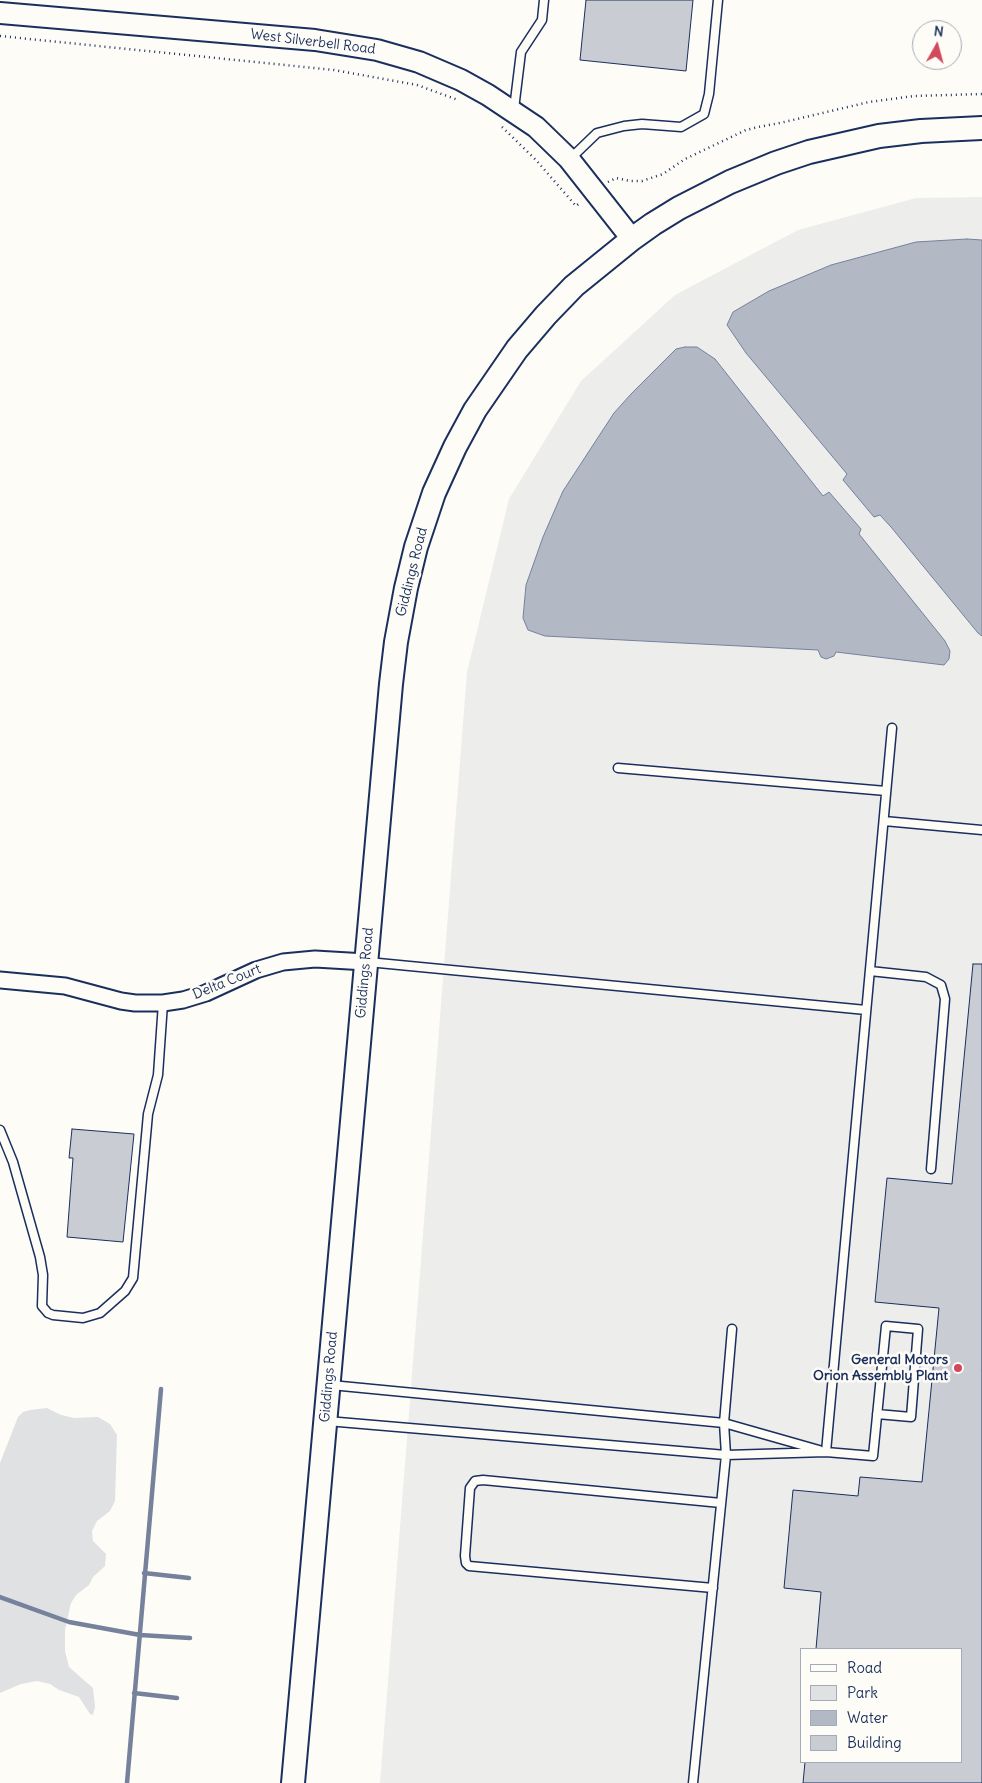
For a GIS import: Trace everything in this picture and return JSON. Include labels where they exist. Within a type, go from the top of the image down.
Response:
[{"type":"main road","points":[[632,239],[678,208],[703,195],[756,170],[793,157],[825,147],[879,136],[921,130],[982,128]]},
{"type":"main road","name":"Giddings Road","points":[[293,1783],[396,642],[410,567],[429,506],[444,470],[468,422],[489,389],[517,349],[546,315],[574,286],[632,239]]},
{"type":"street","name":"West Silverbell Road","points":[[0,13],[315,40],[363,47],[405,58],[447,74],[488,95],[550,139],[569,159],[632,239]]},
{"type":"street","name":"Delta Court","points":[[0,980],[65,986],[128,1002],[163,1003],[183,1000],[206,993],[256,970],[283,962],[315,959],[366,962]]},
{"type":"lane","points":[[513,111],[520,52],[542,20],[544,0]]},
{"type":"lane","points":[[569,159],[597,133],[624,126],[642,124],[681,127],[704,114],[709,94],[718,0]]},
{"type":"lane","points":[[826,1452],[892,728]]},
{"type":"lane","points":[[618,768],[886,791]]},
{"type":"lane","points":[[884,821],[982,830]]},
{"type":"lane","points":[[366,962],[866,1010]]},
{"type":"lane","points":[[870,970],[926,978],[941,985],[945,999],[931,1170]]},
{"type":"lane","points":[[0,1130],[13,1162],[40,1257],[43,1275],[42,1306],[48,1313],[53,1315],[83,1318],[100,1313],[125,1291],[133,1278],[148,1114],[158,1075],[163,1003]]},
{"type":"lane","points":[[325,1420],[726,1455],[826,1452],[873,1456],[877,1414],[886,1326],[918,1329],[911,1417],[877,1414]]},
{"type":"lane","points":[[693,1783],[726,1455],[724,1423],[732,1329]]},
{"type":"lane","points":[[328,1385],[724,1423],[826,1452]]},
{"type":"lane","points":[[712,1588],[469,1566],[466,1563],[465,1556],[470,1488],[475,1482],[483,1480],[721,1503]]},
{"type":"shaded area","points":[[982,197],[982,1783],[380,1783],[467,672],[509,499],[581,381],[675,295],[798,230],[916,198]]},
{"type":"green space","points":[[47,1408],[61,1415],[74,1418],[98,1417],[110,1424],[117,1435],[115,1501],[110,1511],[97,1521],[92,1531],[93,1541],[106,1554],[105,1566],[93,1577],[89,1585],[76,1595],[71,1603],[65,1630],[65,1651],[69,1667],[93,1688],[95,1707],[93,1715],[90,1714],[79,1697],[59,1690],[50,1684],[37,1681],[21,1684],[0,1693],[0,1463],[18,1417],[23,1412]]},
{"type":"water","points":[[982,240],[982,636],[891,527],[880,515],[874,517],[843,480],[847,474],[746,353],[727,325],[733,312],[769,291],[831,265],[916,242]]},
{"type":"water","points":[[697,347],[715,359],[823,496],[829,492],[861,529],[859,534],[945,641],[950,651],[949,659],[944,665],[836,652],[834,656],[826,659],[821,657],[818,650],[545,636],[528,630],[523,618],[526,585],[543,537],[563,491],[614,413],[676,349]]},
{"type":"building","points":[[586,0],[693,0],[686,71],[580,60]]},
{"type":"building","name":"General Motors Orion Assembly Plant","points":[[973,964],[982,964],[982,1783],[803,1783],[805,1763],[962,1763],[962,1648],[816,1648],[821,1592],[784,1588],[793,1490],[858,1496],[860,1477],[922,1482],[939,1308],[875,1302],[887,1178],[952,1184]]},
{"type":"building","points":[[72,1129],[134,1134],[123,1242],[67,1237],[73,1158],[69,1158]]},
{"type":"waterway","points":[[127,1783],[161,1389]]},
{"type":"waterway","points":[[144,1573],[189,1578]]},
{"type":"waterway","points":[[0,1597],[69,1622],[140,1635],[190,1638]]},
{"type":"waterway","points":[[134,1693],[177,1698]]},
{"type":"place","name":"General Motors Orion Assembly Plant","points":[[958,1368]]}]
